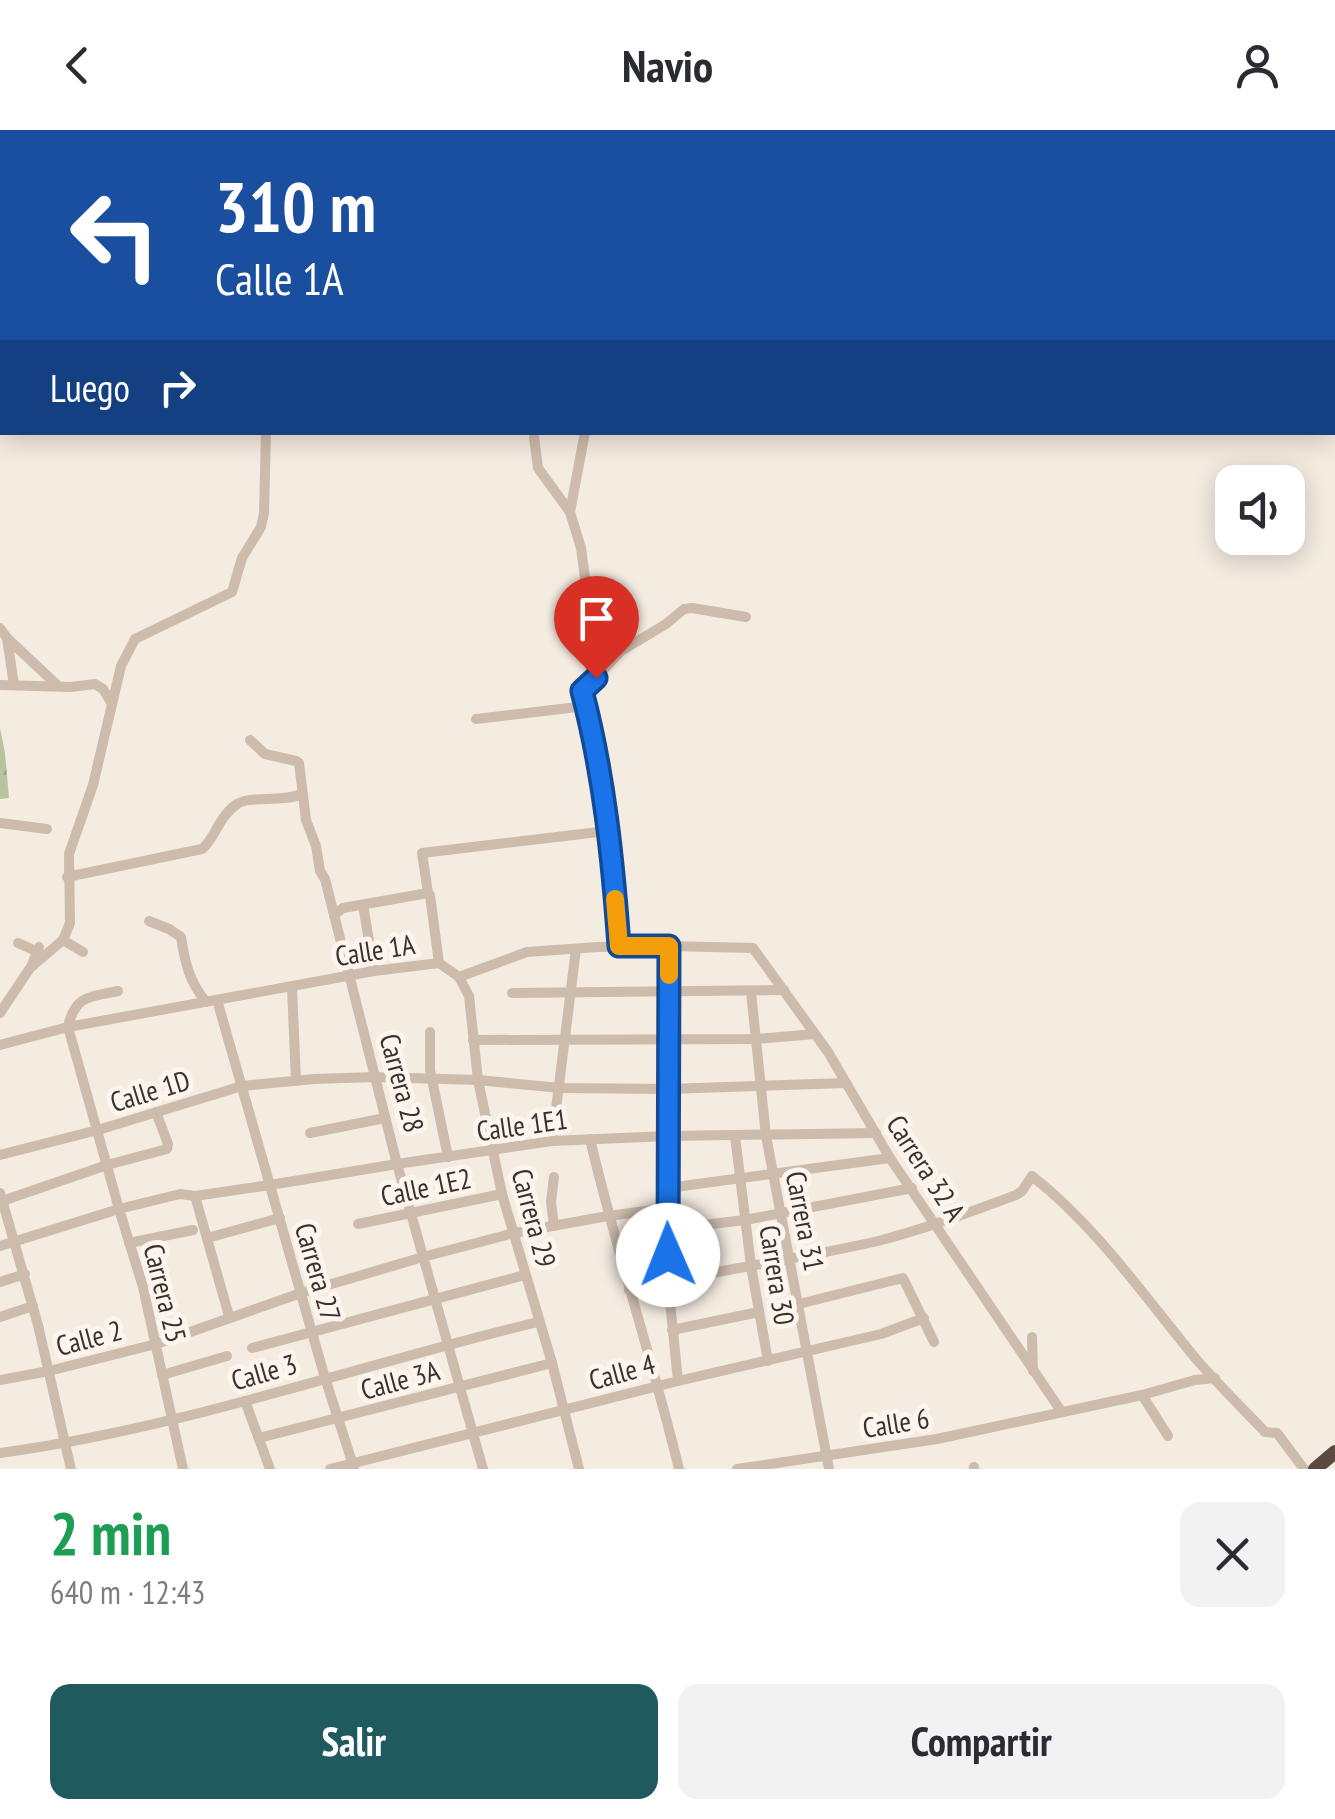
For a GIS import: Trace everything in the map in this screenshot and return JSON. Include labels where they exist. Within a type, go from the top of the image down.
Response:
[{"type":"highway","points":[[1315,1468],[1335,1452]]},
{"type":"street","points":[[30,968],[63,940],[70,924],[69,854],[93,785],[128,650],[135,639],[232,592],[242,558],[264,513],[266,435]]},
{"type":"street","points":[[570,512],[584,435]]},
{"type":"street","points":[[534,437],[538,468],[570,512],[581,548],[585,578],[584,653],[596,678]]},
{"type":"street","points":[[619,946],[607,831],[582,691],[620,650],[684,609],[746,616]]},
{"type":"street","points":[[4,633],[14,685]]},
{"type":"street","points":[[4,633],[58,686]]},
{"type":"street","points":[[100,686],[104,679],[118,678]]},
{"type":"street","points":[[0,686],[100,686]]},
{"type":"street","points":[[100,686],[112,704]]},
{"type":"street","points":[[476,720],[586,706]]},
{"type":"street","name":"Carrera 28","points":[[250,740],[265,754],[296,761],[300,769],[306,820],[483,1469]]},
{"type":"street","points":[[68,877],[202,849],[238,803],[248,799],[285,800],[302,794]]},
{"type":"street","points":[[0,823],[47,829]]},
{"type":"street","points":[[439,963],[422,853],[607,831]]},
{"type":"street","points":[[334,915],[343,908],[428,893]]},
{"type":"street","points":[[362,905],[374,971]]},
{"type":"street","name":"Carrera 27","points":[[150,921],[182,938],[192,984],[211,1001],[242,1086],[353,1466]]},
{"type":"street","points":[[598,947],[618,926]]},
{"type":"street","points":[[63,940],[82,952]]},
{"type":"street","points":[[0,1013],[38,949],[18,942]]},
{"type":"street","points":[[348,970],[357,950],[369,944]]},
{"type":"street","points":[[460,976],[527,952],[669,946],[668,1281],[678,1380]]},
{"type":"street","name":"Carrera 32 A","points":[[669,946],[754,949],[815,1034],[890,1158],[1061,1411]]},
{"type":"street","points":[[552,1142],[576,948]]},
{"type":"street","name":"Calle 1A","points":[[0,1045],[68,1026],[292,988],[348,970],[439,963],[460,976]]},
{"type":"street","name":"Carrera 29","points":[[460,976],[469,996],[478,1080],[502,1194],[579,1469]]},
{"type":"street","points":[[292,988],[296,1081]]},
{"type":"street","points":[[512,993],[784,990]]},
{"type":"street","points":[[68,1026],[79,1002],[118,991]]},
{"type":"street","name":"Carrera 31","points":[[751,992],[766,1136],[828,1463]]},
{"type":"street","name":"Carrera 25","points":[[68,1026],[143,1287],[183,1469]]},
{"type":"street","points":[[430,1032],[430,1070],[448,1157]]},
{"type":"street","points":[[473,1040],[755,1039],[815,1034]]},
{"type":"street","name":"Calle 1D","points":[[0,1155],[242,1086],[314,1079],[478,1080],[560,1088],[668,1090],[845,1083]]},
{"type":"street","points":[[71,1469],[25,1274],[2,1202],[168,1147],[156,1112]]},
{"type":"street","points":[[310,1133],[385,1118]]},
{"type":"street","name":"Calle 1E1","points":[[0,1246],[180,1194],[195,1196],[552,1142],[876,1133]]},
{"type":"street","name":"Carrera 30","points":[[735,1136],[751,1266],[768,1361]]},
{"type":"street","points":[[590,1138],[679,1469]]},
{"type":"street","points":[[668,1188],[890,1158]]},
{"type":"street","points":[[629,1290],[790,1260],[936,1225],[1019,1194],[1032,1176],[1069,1206],[1198,1362],[1266,1432],[1276,1433],[1315,1468]]},
{"type":"street","points":[[554,1178],[554,1226]]},
{"type":"street","points":[[669,1229],[745,1220],[912,1188]]},
{"type":"street","name":"Calle 1E2","points":[[358,1224],[502,1194]]},
{"type":"street","points":[[195,1196],[230,1316]]},
{"type":"street","points":[[301,1293],[514,1233],[668,1208]]},
{"type":"street","points":[[208,1238],[280,1218]]},
{"type":"street","points":[[129,1243],[193,1230]]},
{"type":"street","points":[[0,1282],[25,1274]]},
{"type":"street","points":[[252,1348],[526,1276]]},
{"type":"street","points":[[799,1304],[902,1278],[934,1342]]},
{"type":"street","name":"Calle 2","points":[[0,1380],[156,1344],[301,1293]]},
{"type":"street","points":[[0,1318],[33,1306]]},
{"type":"street","points":[[672,1330],[759,1312]]},
{"type":"street","name":"Calle 4","points":[[330,1469],[678,1380],[881,1334],[924,1318]]},
{"type":"street","name":"Calle 3","points":[[0,1453],[66,1444],[172,1420],[538,1322]]},
{"type":"street","points":[[1032,1336],[1033,1372]]},
{"type":"street","points":[[162,1375],[228,1356]]},
{"type":"street","points":[[1196,1380],[1198,1362]]},
{"type":"street","name":"Calle 3A","points":[[258,1438],[552,1363]]},
{"type":"street","name":"Calle 6","points":[[736,1469],[828,1463],[1215,1378]]},
{"type":"street","points":[[1142,1395],[1168,1436]]},
{"type":"street","points":[[245,1401],[266,1468]]},
{"type":"green space","points":[[0,728],[9,798],[0,799]]},
{"type":"slow traffic","points":[[615,899],[619,946],[669,946],[669,975]]},
{"type":"route","points":[[596,678],[582,691],[606,818],[619,946],[669,946],[668,1255]]}]
